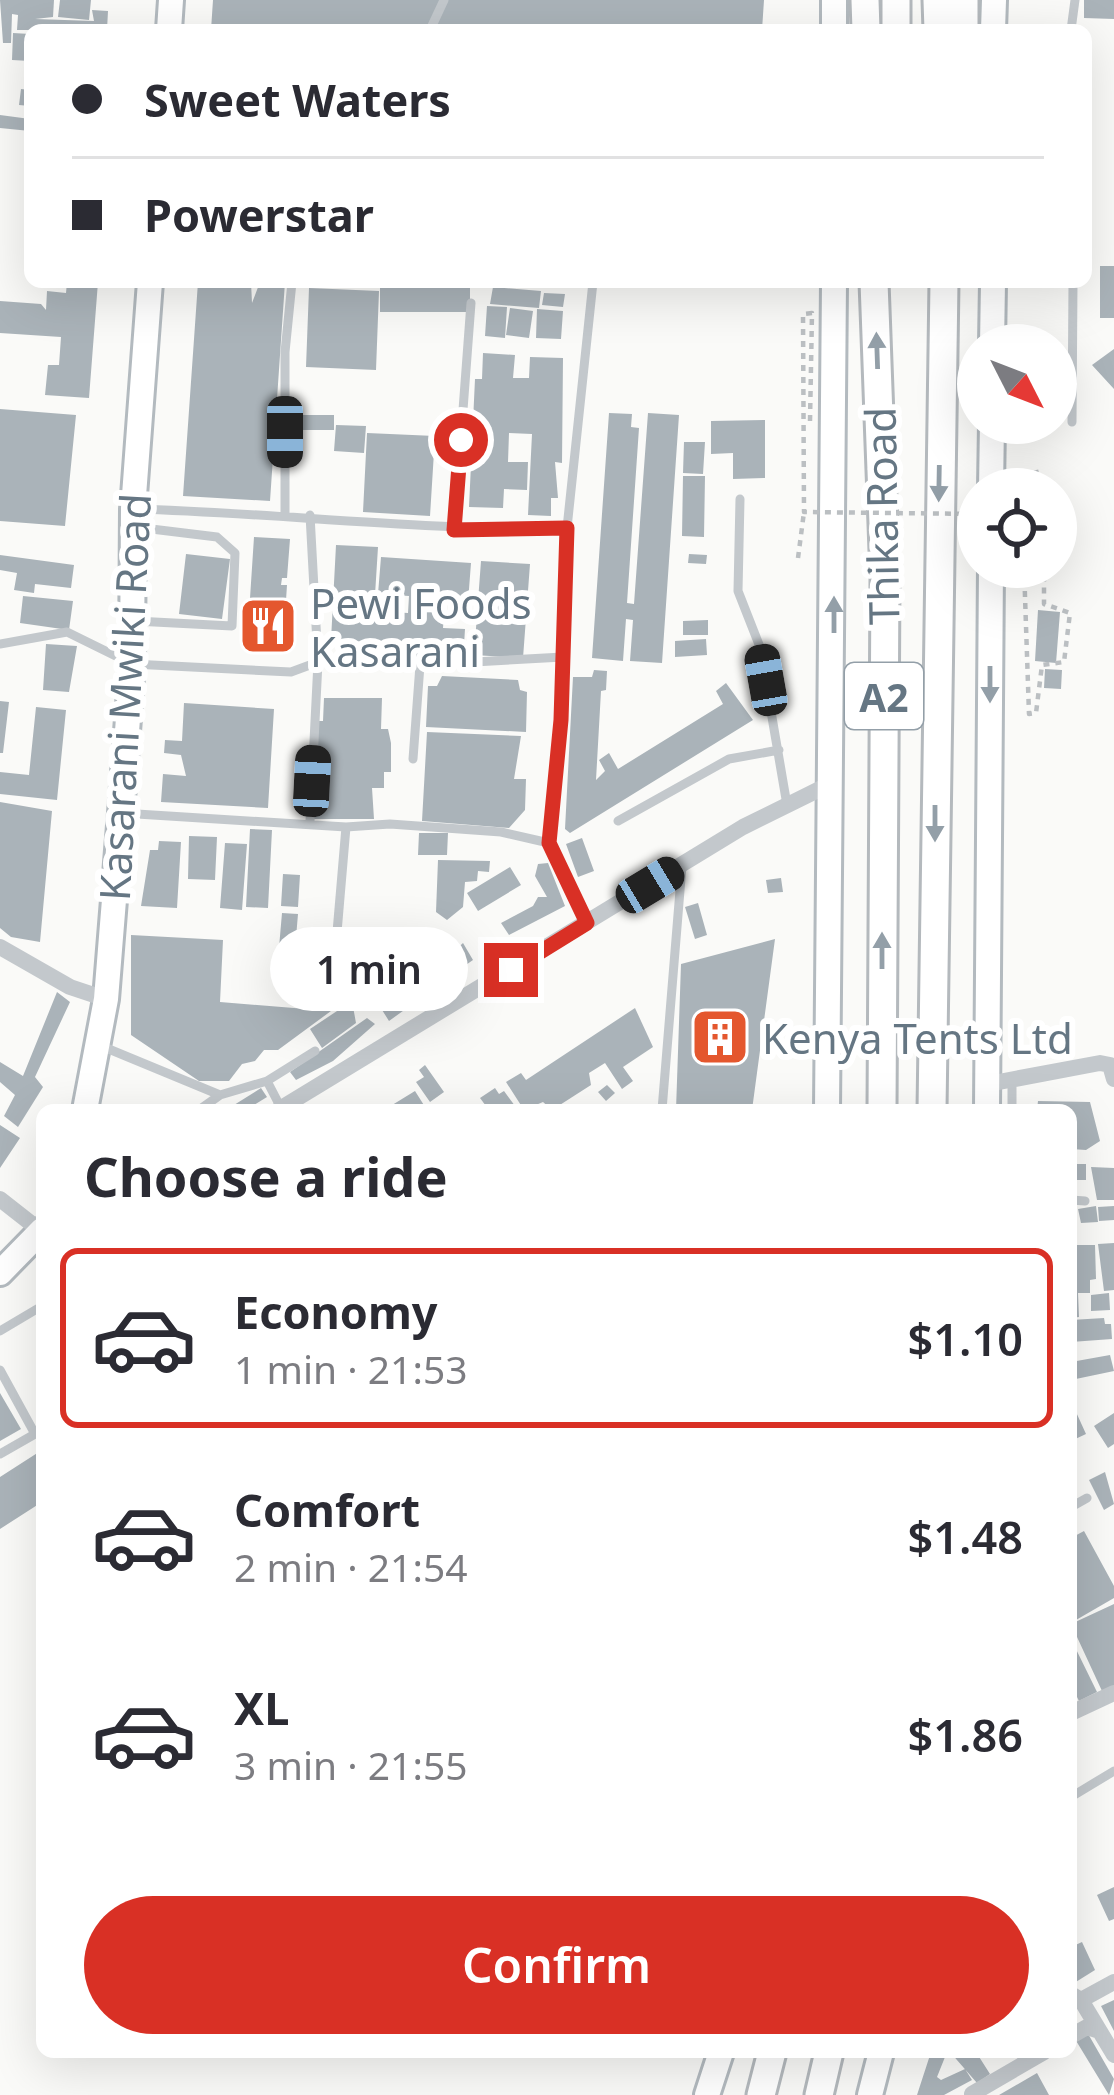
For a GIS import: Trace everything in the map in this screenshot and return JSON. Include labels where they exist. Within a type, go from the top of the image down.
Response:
[{"type":"highway","name":"Thika Road","points":[[874,288],[885,578],[883,1104]]},
{"type":"highway","name":"Thika Road","points":[[932,1104],[944,288]]},
{"type":"highway","points":[[761,2095],[770,2058]]},
{"type":"highway","points":[[819,2095],[828,2058]]},
{"type":"main road","name":"Kasarani Mwiki Road","points":[[86,1104],[106,999],[133,664],[134,518],[150,288]]},
{"type":"main road","name":"Thika Road","points":[[827,1104],[834,288]]},
{"type":"main road","points":[[992,324],[993,288]]},
{"type":"main road","points":[[990,1104],[1000,1082],[991,588]]},
{"type":"main road","points":[[0,1273],[36,1237]]},
{"type":"main road","points":[[707,2095],[719,2058]]},
{"type":"main road","points":[[870,2095],[879,2058]]},
{"type":"street","points":[[288,1104],[682,866],[832,783]]},
{"type":"street","points":[[0,947],[70,987],[106,999]]},
{"type":"street","points":[[1000,1082],[1088,1064],[1112,1070]]},
{"type":"street","points":[[0,1199],[36,1226]]},
{"type":"street","points":[[1077,1710],[1114,1693]]},
{"type":"street","points":[[1077,1997],[1114,1982]]},
{"type":"street","points":[[1077,1998],[1114,2055]]},
{"type":"street","points":[[1077,2033],[1087,2027],[1099,2031]]},
{"type":"street","points":[[972,2095],[1034,2058]]},
{"type":"lane","points":[[285,513],[286,352],[291,288]]},
{"type":"lane","points":[[587,923],[549,843],[567,528],[592,288]]},
{"type":"lane","points":[[1073,288],[1073,324]]},
{"type":"lane","points":[[454,530],[471,303]]},
{"type":"lane","points":[[740,500],[738,590],[760,647],[787,805]]},
{"type":"lane","points":[[134,518],[285,513],[454,530],[567,528]]},
{"type":"lane","points":[[310,515],[318,662],[310,821]]},
{"type":"lane","points":[[132,621],[232,626],[235,553],[217,537],[134,518]]},
{"type":"lane","points":[[0,644],[67,632],[133,664],[291,672],[318,662],[420,664],[563,657]]},
{"type":"lane","points":[[413,759],[420,664]]},
{"type":"lane","points":[[618,821],[729,759],[779,750]]},
{"type":"lane","points":[[121,813],[478,830],[549,843]]},
{"type":"lane","points":[[336,944],[346,827]]},
{"type":"lane","points":[[662,1104],[682,866]]},
{"type":"lane","points":[[99,1046],[220,1095]]},
{"type":"lane","points":[[207,1104],[220,1095],[267,1081],[315,1051]]},
{"type":"lane","points":[[267,1081],[278,1104]]},
{"type":"lane","points":[[1000,1082],[1009,1104]]},
{"type":"lane","points":[[1077,1200],[1085,1201]]},
{"type":"lane","points":[[0,1331],[36,1310]]},
{"type":"lane","points":[[0,1370],[35,1433],[0,1454]]},
{"type":"lane","points":[[1077,1504],[1087,1498]]},
{"type":"lane","points":[[1077,1793],[1114,1771]]},
{"type":"path","points":[[798,558],[804,512],[803,314],[812,313],[809,421]]},
{"type":"path","points":[[804,512],[957,514]]},
{"type":"path","points":[[1025,588],[1029,714],[1036,713],[1042,665],[1064,662],[1070,613],[1044,604],[1044,588]]},
{"type":"building","points":[[0,0],[54,0],[53,17],[35,19],[94,21],[92,10],[108,11],[107,24],[24,24],[24,30],[17,30],[18,15],[12,14],[11,43],[3,43]]},
{"type":"building","points":[[60,0],[91,0],[89,20],[58,17]]},
{"type":"building","points":[[213,0],[764,0],[762,24],[211,24]]},
{"type":"building","points":[[1084,0],[1114,0],[1114,19],[1084,18]]},
{"type":"building","points":[[13,33],[24,34],[24,61],[12,60]]},
{"type":"building","points":[[0,115],[24,118],[24,130],[0,128]]},
{"type":"building","points":[[1100,266],[1114,266],[1114,318],[1100,318]]},
{"type":"building","points":[[66,288],[98,288],[89,398],[45,395],[48,365],[59,365],[61,337],[0,333],[0,301],[41,304],[46,310],[47,291],[66,293]]},
{"type":"building","points":[[198,288],[251,288],[252,303],[258,288],[285,288],[270,501],[183,496]]},
{"type":"building","points":[[309,288],[379,291],[376,370],[306,367]]},
{"type":"building","points":[[380,288],[470,288],[470,312],[380,312]]},
{"type":"building","points":[[493,288],[541,291],[539,308],[490,304]]},
{"type":"building","points":[[544,293],[565,294],[563,307],[542,305]]},
{"type":"building","points":[[487,306],[507,307],[505,338],[485,336]]},
{"type":"building","points":[[510,308],[533,311],[529,338],[506,335]]},
{"type":"building","points":[[537,309],[563,311],[561,339],[536,338]]},
{"type":"building","points":[[1114,349],[1114,389],[1092,365]]},
{"type":"building","points":[[483,353],[515,355],[513,378],[529,378],[530,357],[563,358],[562,463],[555,462],[558,498],[551,498],[551,516],[528,515],[532,434],[509,433],[508,462],[528,462],[527,490],[504,489],[503,508],[469,507],[475,379],[482,379]]},
{"type":"building","points":[[0,409],[76,415],[65,526],[0,521]]},
{"type":"building","points":[[609,413],[632,414],[631,427],[639,428],[627,603],[634,604],[648,413],[679,415],[662,663],[630,661],[633,620],[626,619],[623,661],[592,658]]},
{"type":"building","points":[[301,415],[334,415],[334,430],[301,430]]},
{"type":"building","points":[[765,420],[765,478],[733,479],[733,453],[711,454],[711,421]]},
{"type":"building","points":[[336,425],[366,426],[364,453],[334,451]]},
{"type":"building","points":[[367,433],[435,436],[430,516],[363,512]]},
{"type":"building","points":[[684,442],[705,442],[703,474],[683,473]]},
{"type":"building","points":[[683,476],[705,476],[704,537],[682,536]]},
{"type":"building","points":[[254,537],[290,539],[287,578],[282,578],[281,585],[287,585],[283,646],[247,644]]},
{"type":"building","points":[[336,545],[378,547],[374,611],[408,613],[409,596],[378,594],[381,557],[471,563],[468,602],[445,600],[443,628],[465,629],[463,661],[372,655],[373,642],[331,640]]},
{"type":"building","points":[[186,554],[230,559],[222,619],[179,614]]},
{"type":"building","points":[[689,554],[707,555],[706,564],[688,563]]},
{"type":"building","points":[[0,555],[74,565],[71,588],[35,584],[34,593],[14,590],[17,573],[0,570]]},
{"type":"building","points":[[481,561],[530,564],[523,658],[474,655]]},
{"type":"building","points":[[23,596],[73,601],[69,630],[20,623]]},
{"type":"building","points":[[1038,610],[1060,612],[1056,663],[1035,661]]},
{"type":"building","points":[[708,620],[708,635],[683,635],[683,621]]},
{"type":"building","points":[[706,639],[707,655],[675,657],[675,641]]},
{"type":"building","points":[[46,644],[77,646],[69,692],[43,690]]},
{"type":"building","points":[[1045,669],[1062,670],[1061,689],[1044,688]]},
{"type":"building","points":[[594,670],[607,671],[606,690],[601,691],[596,780],[605,771],[599,760],[609,753],[618,769],[723,704],[716,691],[726,683],[753,720],[570,833],[565,829],[573,677],[592,677]]},
{"type":"building","points":[[442,676],[518,680],[520,690],[527,692],[526,732],[426,727],[428,686],[437,686]]},
{"type":"building","points":[[324,698],[382,698],[381,729],[388,729],[391,772],[384,772],[384,788],[372,788],[374,819],[314,819],[315,721],[323,721]]},
{"type":"building","points":[[0,701],[9,702],[3,753],[0,753]]},
{"type":"building","points":[[184,703],[274,709],[268,808],[161,802],[163,774],[186,776],[181,755],[164,753],[165,740],[182,741]]},
{"type":"building","points":[[36,707],[66,710],[57,800],[0,794],[0,772],[29,775]]},
{"type":"building","points":[[427,732],[521,736],[514,779],[526,779],[525,810],[509,828],[422,821]]},
{"type":"building","points":[[0,802],[52,811],[40,942],[11,937],[0,928]]},
{"type":"building","points":[[250,829],[272,830],[268,908],[246,907]]},
{"type":"building","points":[[419,833],[448,833],[447,855],[418,855]]},
{"type":"building","points":[[189,836],[217,837],[215,880],[188,879]]},
{"type":"building","points":[[582,838],[594,871],[578,877],[566,844]]},
{"type":"building","points":[[159,841],[181,842],[177,908],[141,906],[150,850],[158,850]]},
{"type":"building","points":[[225,843],[247,844],[242,910],[220,908]]},
{"type":"building","points":[[438,860],[490,861],[489,872],[478,871],[477,881],[465,882],[463,907],[447,920],[436,912]]},
{"type":"building","points":[[548,863],[565,906],[509,935],[501,923],[533,906],[538,897],[547,897],[535,876],[538,864]]},
{"type":"building","points":[[510,867],[521,885],[478,911],[467,893]]},
{"type":"building","points":[[283,874],[300,875],[298,907],[281,906]]},
{"type":"building","points":[[781,878],[783,892],[768,893],[766,880]]},
{"type":"building","points":[[698,903],[707,935],[695,939],[685,907]]},
{"type":"building","points":[[282,913],[298,914],[294,961],[278,959]]},
{"type":"building","points":[[131,935],[223,940],[220,1002],[331,1011],[278,1050],[264,1050],[255,1061],[242,1064],[229,1081],[199,1081],[131,1035]]},
{"type":"building","name":"Kenya Tents Ltd","points":[[775,939],[753,1104],[676,1104],[681,964]]},
{"type":"building","points":[[463,943],[473,960],[421,996],[415,991],[409,996],[414,1003],[389,1021],[372,994],[401,973],[403,983],[420,973],[412,962],[434,949],[443,962]]},
{"type":"building","points":[[306,958],[321,959],[320,967],[353,968],[352,984],[304,982]]},
{"type":"building","points":[[57,992],[70,1002],[35,1077],[43,1087],[18,1127],[4,1116],[15,1095],[0,1082],[0,1062],[23,1076]]},
{"type":"building","points":[[352,1001],[356,1023],[322,1048],[310,1029]]},
{"type":"building","points":[[635,1008],[653,1047],[623,1067],[633,1081],[622,1089],[605,1063],[589,1073],[591,1085],[561,1104],[520,1104],[506,1082],[521,1073],[526,1080]]},
{"type":"building","points":[[367,1018],[375,1024],[333,1061],[296,1080],[290,1072]]},
{"type":"building","points":[[425,1065],[444,1092],[430,1102],[416,1082],[424,1077],[419,1070]]},
{"type":"building","points":[[607,1085],[615,1093],[606,1101],[598,1092]]},
{"type":"building","points":[[261,1088],[267,1097],[256,1104],[236,1104]]},
{"type":"building","points":[[495,1088],[514,1104],[484,1104],[480,1098]]},
{"type":"building","points":[[415,1091],[423,1104],[394,1104]]},
{"type":"building","points":[[1090,1102],[1100,1141],[1086,1150],[1077,1149],[1077,1104],[1038,1104]]},
{"type":"building","points":[[0,1125],[20,1138],[0,1168]]},
{"type":"building","points":[[1077,1164],[1086,1164],[1086,1180],[1077,1180]]},
{"type":"building","points":[[1091,1167],[1114,1168],[1114,1200],[1097,1200]]},
{"type":"building","points":[[1096,1206],[1098,1222],[1081,1223],[1078,1209]]},
{"type":"building","points":[[1114,1206],[1114,1220],[1099,1221],[1098,1207]]},
{"type":"building","points":[[1114,1243],[1114,1290],[1104,1291],[1098,1244]]},
{"type":"building","points":[[1077,1245],[1095,1245],[1096,1279],[1090,1280],[1090,1293],[1078,1293],[1077,1317]]},
{"type":"building","points":[[1109,1293],[1110,1310],[1091,1311],[1091,1295]]},
{"type":"building","points":[[1104,1318],[1105,1324],[1111,1324],[1112,1339],[1077,1342],[1077,1320]]},
{"type":"building","points":[[1110,1355],[1114,1371],[1077,1379],[1077,1361]]},
{"type":"building","points":[[0,1393],[21,1429],[0,1441]]},
{"type":"building","points":[[1114,1413],[1114,1444],[1108,1448],[1094,1426]]},
{"type":"building","points":[[1077,1414],[1086,1434],[1077,1438]]},
{"type":"building","points":[[36,1454],[36,1506],[0,1529],[0,1477]]},
{"type":"building","points":[[1105,1472],[1114,1504],[1104,1510],[1089,1480]]},
{"type":"building","points":[[1084,1531],[1114,1586],[1114,1598],[1077,1619],[1077,1535]]},
{"type":"building","points":[[1114,1604],[1114,1686],[1102,1691],[1077,1637],[1077,1621]]},
{"type":"building","points":[[1077,1651],[1097,1692],[1079,1701],[1077,1697]]},
{"type":"building","points":[[1114,1887],[1114,1919],[1109,1921],[1097,1895]]},
{"type":"building","points":[[1082,1942],[1095,1970],[1077,1981],[1077,1944]]},
{"type":"building","points":[[1114,2000],[1114,2031],[1101,2006]]},
{"type":"building","points":[[1087,2032],[1114,2079],[1109,2095],[1077,2042]]},
{"type":"building","points":[[929,2058],[945,2058],[937,2077],[941,2080],[965,2069],[972,2080],[944,2095],[917,2095]]},
{"type":"building","points":[[955,2058],[980,2058],[990,2074],[977,2083]]},
{"type":"building","points":[[1037,2073],[1049,2095],[999,2095]]},
{"type":"place","name":"Pewi Foods Kasarani","points":[[268,626]]},
{"type":"place","name":"Kenya Tents Ltd","points":[[720,1037]]},
{"type":"route","points":[[461,440],[454,530],[567,528],[561,720],[549,843],[587,923],[511,970]]}]
